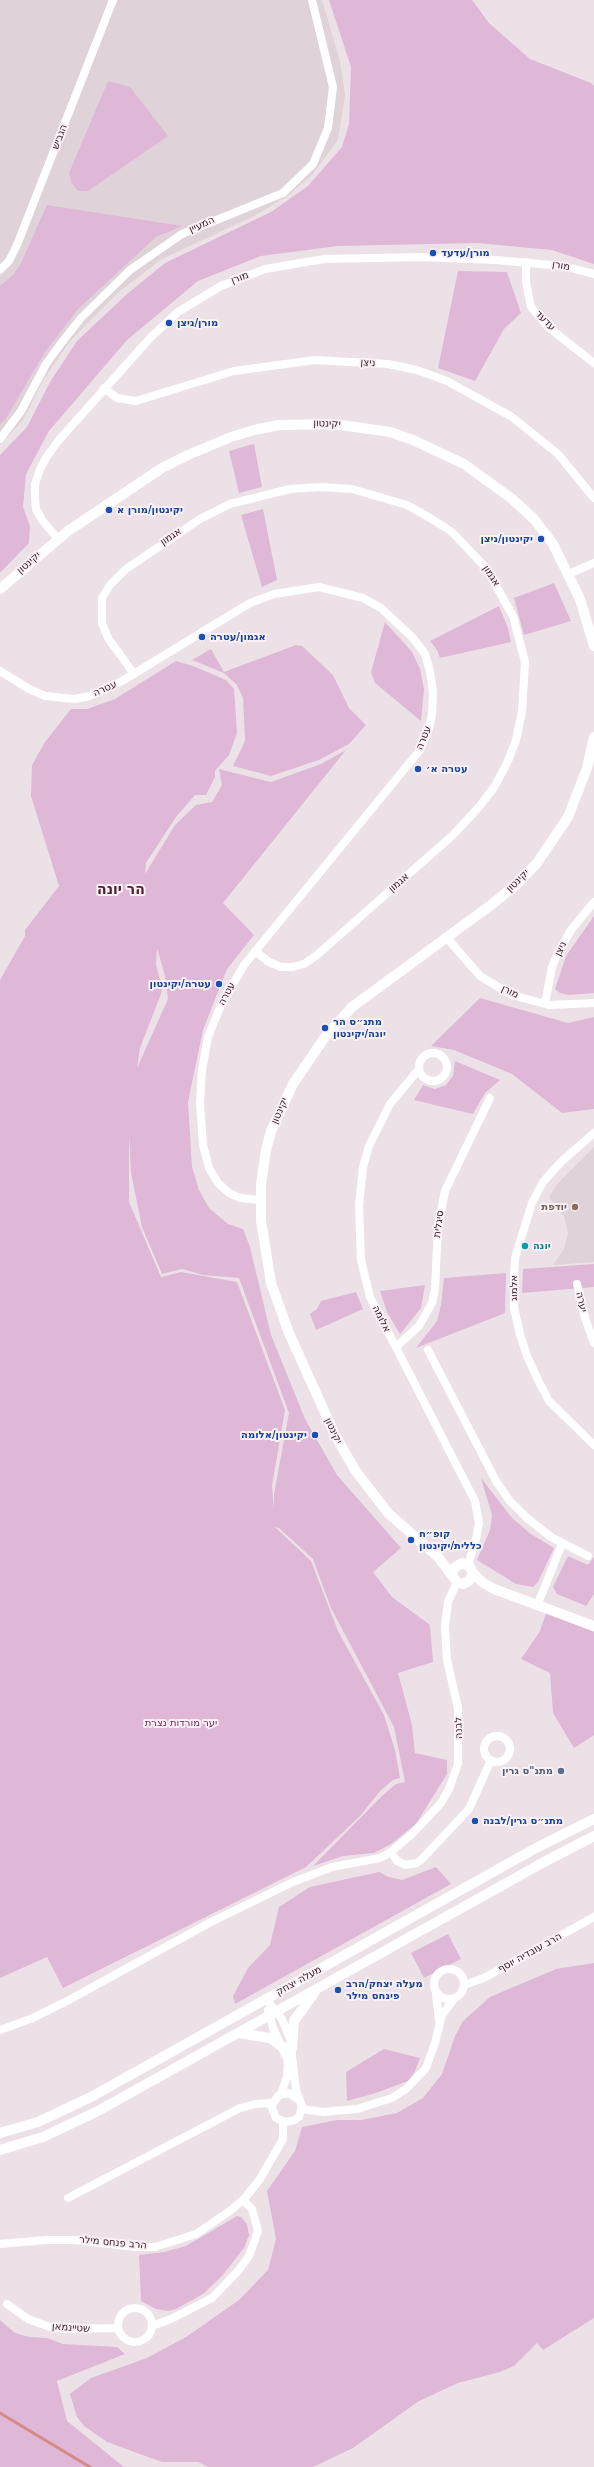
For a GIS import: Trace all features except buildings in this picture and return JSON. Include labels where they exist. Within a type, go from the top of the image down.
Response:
[{"type":"street","name":"הגביש","points":[[0,270],[9,261],[17,245],[114,0]]},
{"type":"street","name":"המעיין","points":[[0,439],[21,411],[46,364],[62,342],[81,318],[130,270],[182,234],[283,193],[314,164],[328,128],[333,87],[312,0]]},
{"type":"street","name":"מורן","points":[[58,539],[36,509],[35,484],[40,469],[58,441],[151,337],[178,312],[204,295],[243,275],[290,263],[324,259],[422,257],[526,262],[563,266],[594,274]]},
{"type":"street","name":"עדעד","points":[[526,262],[528,295],[535,312],[548,327],[594,363]]},
{"type":"street","name":"ניצן","points":[[104,388],[117,398],[136,401],[234,371],[315,360],[388,364],[417,370],[447,381],[484,400],[512,418],[558,454],[594,498]]},
{"type":"street","name":"יקינטון","points":[[0,589],[58,539],[162,468],[209,446],[260,429],[301,424],[334,424],[390,432],[441,452],[464,464],[510,498],[534,519],[553,544],[580,599],[594,646]]},
{"type":"street","name":"אגמון","points":[[134,674],[108,638],[102,623],[102,598],[110,585],[126,569],[200,519],[230,504],[261,495],[290,489],[321,487],[352,489],[407,505],[418,511],[452,532],[469,549],[486,568],[513,616],[525,662],[522,712],[516,740],[508,762],[495,786],[480,807],[453,835],[317,955],[304,964],[293,967],[281,967],[270,962],[254,951]]},
{"type":"street","points":[[569,574],[594,563]]},
{"type":"street","name":"עטרה","points":[[0,671],[29,689],[45,696],[60,699],[75,699],[90,696],[134,674],[250,603],[274,594],[313,588],[339,591],[363,598],[381,608],[413,638],[425,654],[430,671],[433,693],[432,715],[428,732],[420,750],[254,951],[234,979],[208,1037],[202,1070],[200,1103],[204,1145],[210,1168],[218,1183],[229,1193],[240,1198],[262,1200]]},
{"type":"street","name":"יקינטון","points":[[462,1573],[438,1557],[388,1513],[355,1470],[335,1435],[278,1306],[265,1255],[261,1220],[263,1171],[271,1132],[293,1084],[324,1037],[352,1007],[491,905],[517,884],[536,863],[568,817],[587,768],[594,738]]},
{"type":"street","name":"ניצן","points":[[545,1004],[552,966],[558,953],[571,930],[594,902]]},
{"type":"street","name":"מורן","points":[[446,937],[480,976],[512,995],[545,1004],[569,1005],[594,1003]]},
{"type":"street","name":"אלומה","points":[[419,1069],[398,1094],[380,1122],[363,1167],[360,1193],[359,1236],[365,1281],[370,1297],[475,1501],[479,1522],[476,1539],[462,1573]]},
{"type":"street","name":"סיגלית","points":[[396,1347],[419,1326],[432,1303],[435,1289],[438,1226],[445,1190],[490,1098]]},
{"type":"street","name":"אלמוג","points":[[594,1133],[561,1162],[543,1182],[532,1202],[515,1258],[514,1308],[527,1356],[549,1400],[594,1445]]},
{"type":"street","name":"יערה","points":[[578,1284],[585,1318],[594,1343]]},
{"type":"street","points":[[428,1350],[496,1481],[509,1500],[527,1518],[562,1544],[588,1556]]},
{"type":"street","points":[[536,1606],[562,1544]]},
{"type":"street","points":[[462,1573],[494,1589],[536,1606],[594,1626]]},
{"type":"street","name":"לבנה","points":[[0,2030],[34,2018],[211,1922],[293,1882],[332,1867],[365,1862],[391,1852],[413,1833],[441,1803],[449,1789],[458,1764],[459,1715],[447,1660],[445,1626],[448,1602],[462,1573]]},
{"type":"street","points":[[391,1852],[397,1861],[406,1865],[417,1863],[422,1859],[469,1809],[491,1760]]},
{"type":"street","name":"מעלה יצחק","points":[[0,2133],[38,2122],[78,2104],[536,1848],[594,1819]]},
{"type":"street","name":"מעלה יצחק","points":[[0,2150],[43,2137],[78,2121],[274,2014],[537,1866],[594,1836]]},
{"type":"street","name":"הרב עובדיה יוסף","points":[[464,1985],[484,1978],[594,1917]]},
{"type":"street","points":[[301,2109],[323,2112],[357,2109],[392,2098],[406,2089],[426,2068],[435,2044],[439,2023],[447,2007],[454,1998],[462,1992],[464,1985],[459,1974],[446,1970],[435,1979],[439,2023]]},
{"type":"street","points":[[288,2048],[294,2021],[298,2013],[318,1989]]},
{"type":"street","points":[[436,1994],[444,1999],[454,1998]]},
{"type":"street","points":[[266,1999],[288,2048],[301,2109],[295,2120],[283,2122],[273,2113],[273,2103],[281,2094],[288,2070],[288,2048],[286,2027],[274,2014]]},
{"type":"street","points":[[239,2033],[270,2038],[288,2048]]},
{"type":"street","points":[[281,2094],[289,2093],[299,2100]]},
{"type":"street","points":[[68,2198],[240,2108],[255,2104],[273,2103]]},
{"type":"street","name":"הרב פנחס מילר","points":[[0,2244],[45,2240],[74,2240],[136,2247],[155,2246],[196,2234],[212,2225],[243,2200],[272,2162],[283,2139],[283,2122]]},
{"type":"street","points":[[152,2326],[146,2312],[134,2308],[123,2312],[118,2322],[118,2328],[124,2338],[136,2342],[147,2337],[152,2326],[171,2319],[212,2298],[238,2271],[248,2256],[258,2231],[252,2209],[243,2200]]},
{"type":"street","name":"שטיינמאן","points":[[7,2304],[28,2319],[50,2327],[64,2329],[118,2328]]},
{"type":"shaded area","points":[[0,0],[322,0],[340,61],[345,95],[338,140],[312,175],[286,197],[254,216],[162,259],[120,291],[70,341],[44,379],[23,420],[0,445]]},
{"type":"shaded area","name":"יודפת","points":[[594,1147],[594,1262],[553,1265],[564,1249],[568,1233],[564,1216],[549,1197],[557,1184]]},
{"type":"green space","points":[[329,0],[472,0],[489,23],[530,59],[591,83],[594,86],[594,264],[552,250],[477,243],[338,246],[261,256],[198,281],[127,340],[49,431],[26,474],[23,507],[30,526],[29,543],[0,573],[0,455],[27,427],[50,382],[77,341],[127,294],[165,263],[271,212],[308,186],[342,147],[349,124],[351,67]]},
{"type":"green space","points":[[108,81],[130,87],[168,136],[88,191],[78,191],[72,184],[69,173]]},
{"type":"green space","points":[[47,205],[182,226],[156,237],[79,308],[45,352],[5,420],[0,424],[0,286],[14,274],[21,263]]},
{"type":"green space","points":[[458,271],[507,272],[521,313],[504,329],[475,381],[438,368]]},
{"type":"green space","points":[[254,444],[262,487],[239,493],[229,451]]},
{"type":"green space","points":[[263,509],[277,580],[262,587],[241,515]]},
{"type":"green space","points":[[554,583],[571,621],[524,635],[514,598]]},
{"type":"green space","points":[[499,606],[508,628],[511,642],[440,658],[437,650],[430,641]]},
{"type":"green space","points":[[385,622],[412,652],[420,669],[424,689],[421,721],[375,683],[371,672]]},
{"type":"green space","points":[[296,645],[302,646],[333,675],[349,708],[366,725],[349,744],[319,760],[271,776],[233,766],[245,741],[243,698],[237,685],[224,673],[192,660],[211,649],[224,672]]},
{"type":"green space","name":"יער מורדות נצרת","points":[[176,661],[193,666],[226,680],[234,689],[237,733],[229,755],[215,771],[215,777],[206,795],[195,795],[176,817],[146,863],[145,874],[175,825],[196,805],[212,802],[222,785],[219,769],[271,782],[321,764],[346,750],[223,903],[254,935],[227,969],[203,1030],[188,1102],[192,1167],[199,1190],[209,1208],[228,1224],[243,1229],[250,1247],[271,1335],[305,1419],[337,1475],[401,1548],[373,1572],[392,1597],[430,1625],[433,1662],[398,1673],[412,1725],[415,1753],[447,1760],[447,1774],[416,1824],[391,1844],[374,1853],[343,1856],[313,1866],[382,1796],[396,1784],[405,1782],[394,1727],[331,1608],[313,1559],[279,1528],[275,1527],[311,1561],[338,1631],[384,1715],[395,1750],[400,1778],[393,1780],[381,1790],[360,1816],[306,1867],[63,1988],[47,1957],[0,1978],[0,980],[25,936],[25,930],[59,886],[31,796],[32,765],[45,742],[71,709],[87,709],[115,699]],"holes":[[[157,948],[165,976],[168,999],[137,1068],[140,1048],[161,994],[162,986],[156,965]],[[129,1134],[131,1173],[142,1227],[162,1274],[182,1269],[203,1275],[239,1278],[289,1413],[274,1494],[274,1510],[272,1486],[285,1410],[237,1282],[181,1272],[161,1277],[129,1202]]]},
{"type":"green space","points":[[594,916],[594,993],[568,995],[560,993],[555,989],[566,956]]},
{"type":"green space","points":[[480,998],[568,1023],[594,1017],[594,1109],[562,1113],[512,1074],[454,1050],[431,1046]]},
{"type":"green space","points":[[455,1061],[500,1080],[485,1093],[473,1114],[414,1100],[423,1085],[435,1089],[446,1085],[453,1076]]},
{"type":"green space","points":[[594,1264],[594,1287],[522,1293],[523,1269]]},
{"type":"green space","points":[[506,1273],[505,1313],[416,1348],[437,1321],[441,1305],[444,1278]]},
{"type":"green space","points":[[425,1285],[421,1308],[400,1334],[387,1312],[380,1291]]},
{"type":"green space","points":[[356,1292],[363,1309],[316,1330],[310,1314],[317,1309],[321,1301]]},
{"type":"green space","points":[[481,1478],[512,1518],[531,1534],[554,1548],[538,1582],[533,1587],[516,1584],[477,1560],[490,1530],[492,1515]]},
{"type":"green space","points":[[568,1556],[588,1565],[594,1557],[594,1594],[586,1606],[557,1594],[553,1587]]},
{"type":"green space","points":[[546,1613],[594,1632],[594,1735],[574,1748],[553,1713],[550,1673],[521,1659],[540,1631]]},
{"type":"green space","points":[[436,1867],[451,1884],[235,2004],[233,1996],[248,1968],[270,1945],[279,1907],[310,1887],[379,1872],[389,1877],[402,1880]]},
{"type":"green space","points":[[448,1934],[461,1959],[424,1978],[411,1953]]},
{"type":"green space","points":[[594,1963],[594,2318],[543,2350],[537,2343],[514,2366],[500,2372],[458,2383],[419,2401],[353,2448],[313,2467],[208,2467],[198,2462],[162,2462],[107,2442],[84,2426],[77,2417],[70,2394],[91,2378],[147,2358],[186,2337],[239,2300],[268,2270],[276,2239],[267,2191],[295,2151],[302,2127],[337,2120],[361,2120],[397,2113],[423,2098],[442,2074],[455,2036],[463,2021],[490,1997],[556,1969]]},
{"type":"green space","points":[[384,2049],[420,2058],[415,2071],[408,2081],[376,2093],[347,2101],[346,2072]]},
{"type":"green space","points":[[237,2216],[241,2217],[247,2224],[249,2235],[244,2248],[222,2276],[203,2294],[176,2309],[168,2311],[156,2309],[141,2301],[139,2255],[164,2252],[186,2246]]},
{"type":"green space","points":[[0,2320],[15,2333],[29,2337],[47,2338],[63,2344],[117,2347],[125,2354],[57,2381],[67,2421],[124,2467],[0,2467]]},
{"type":"waterway","points":[[0,2413],[90,2467]]},
{"type":"place","name":"מורן/עדעד","points":[[433,253]]},
{"type":"place","name":"מורן/ניצן","points":[[169,323]]},
{"type":"place","name":"יקינטון/מורן א","points":[[109,510]]},
{"type":"place","name":"יקינטון/ניצן","points":[[541,539]]},
{"type":"place","name":"אגמון/עטרה","points":[[202,637]]},
{"type":"place","name":"עטרה א׳","points":[[418,769]]},
{"type":"place","name":"עטרה/יקינטון","points":[[219,984]]},
{"type":"place","name":"מתנ״ס הר יונה/יקינטון","points":[[325,1028]]},
{"type":"place","name":"יודפת","points":[[575,1207]]},
{"type":"place","name":"יונה","points":[[525,1246]]},
{"type":"place","name":"יקינטון/אלומה","points":[[315,1435]]},
{"type":"place","name":"קופ״ח כללית/יקינטון","points":[[411,1540]]},
{"type":"place","name":"מתנ\"ס גרין","points":[[561,1771]]},
{"type":"place","name":"מתנ״ס גרין/לבנה","points":[[475,1821]]},
{"type":"place","name":"מעלה יצחק/הרב פינחס מילר","points":[[338,1990]]},
{"type":"district","name":"הר יונה","points":[[121,890]]}]
